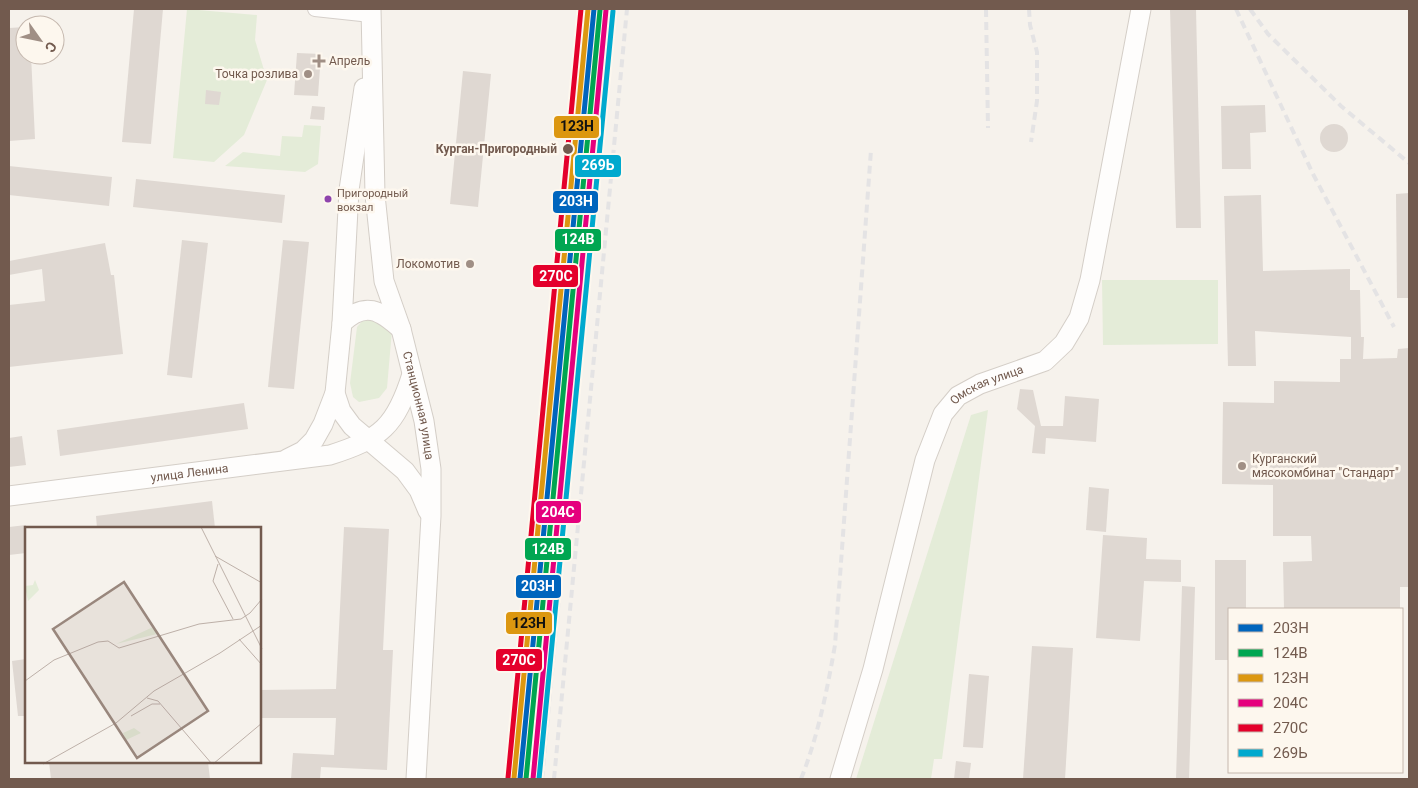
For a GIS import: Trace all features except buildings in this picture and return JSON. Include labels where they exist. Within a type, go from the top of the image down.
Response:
[{"type":"main road","name":"Омская улица","points":[[840,779],[874,669],[925,460],[943,414],[958,396],[980,384],[1045,360],[1064,343],[1079,318],[1090,280],[1141,9]]},
{"type":"main road","name":"Станционная улица","points":[[371,12],[375,195],[384,281],[401,329],[424,421],[431,469],[431,516],[416,779]]},
{"type":"main road","name":"Станционная улица","points":[[286,460],[303,451],[314,440],[324,424],[335,393],[342,323],[349,190],[372,38]]},
{"type":"main road","points":[[342,323],[353,313],[364,310],[377,312],[387,317],[401,329]]},
{"type":"main road","name":"улица Ленина","points":[[9,496],[330,455],[369,441],[383,430],[396,415],[405,397],[412,373]]},
{"type":"main road","points":[[335,393],[341,411],[352,426],[405,472],[419,490],[431,516]]},
{"type":"street","points":[[315,9],[371,12]]},
{"type":"green space","points":[[187,9],[257,15],[255,40],[267,80],[244,135],[214,162],[173,158]]},
{"type":"green space","points":[[304,125],[321,126],[318,164],[305,172],[225,166],[243,152],[280,156],[282,136],[302,137]]},
{"type":"green space","points":[[1102,280],[1218,280],[1218,344],[1103,345]]},
{"type":"green space","points":[[371,316],[392,330],[387,388],[379,398],[359,402],[353,397],[350,383],[357,327],[365,318]]},
{"type":"green space","points":[[988,410],[942,759],[934,759],[931,779],[856,779],[971,415]]},
{"type":"railway","points":[[542,779],[614,9]]},
{"type":"railway","points":[[554,779],[627,9]]},
{"type":"railway","points":[[986,9],[988,128]]},
{"type":"railway","points":[[1029,9],[1030,25],[1037,52],[1037,101],[1031,142]]},
{"type":"railway","points":[[1236,9],[1313,174],[1394,327]]},
{"type":"railway","points":[[1250,9],[1268,34],[1341,106],[1409,163]]},
{"type":"railway","points":[[801,779],[821,713],[835,645],[871,150]]},
{"type":"transit line","name":"270С","points":[[508,778],[581,9]]},
{"type":"transit line","name":"123Н","points":[[514,778],[588,9]]},
{"type":"transit line","name":"203Н","points":[[520,779],[594,9]]},
{"type":"transit line","name":"124В","points":[[526,779],[600,10]]},
{"type":"transit line","name":"204С","points":[[533,779],[606,10]]},
{"type":"transit line","name":"269Ь","points":[[539,779],[613,11]]},
{"type":"place","name":"Апрель","points":[[319,61]]},
{"type":"place","name":"Точка розлива","points":[[308,74]]},
{"type":"place","name":"Курган-Пригородный","points":[[568,149]]},
{"type":"place","name":"Пригородный вокзал","points":[[328,199]]},
{"type":"place","name":"Локомотив","points":[[470,264]]},
{"type":"place","name":"Курганский мясокомбинат \"Стандарт\"","points":[[1242,466]]}]
